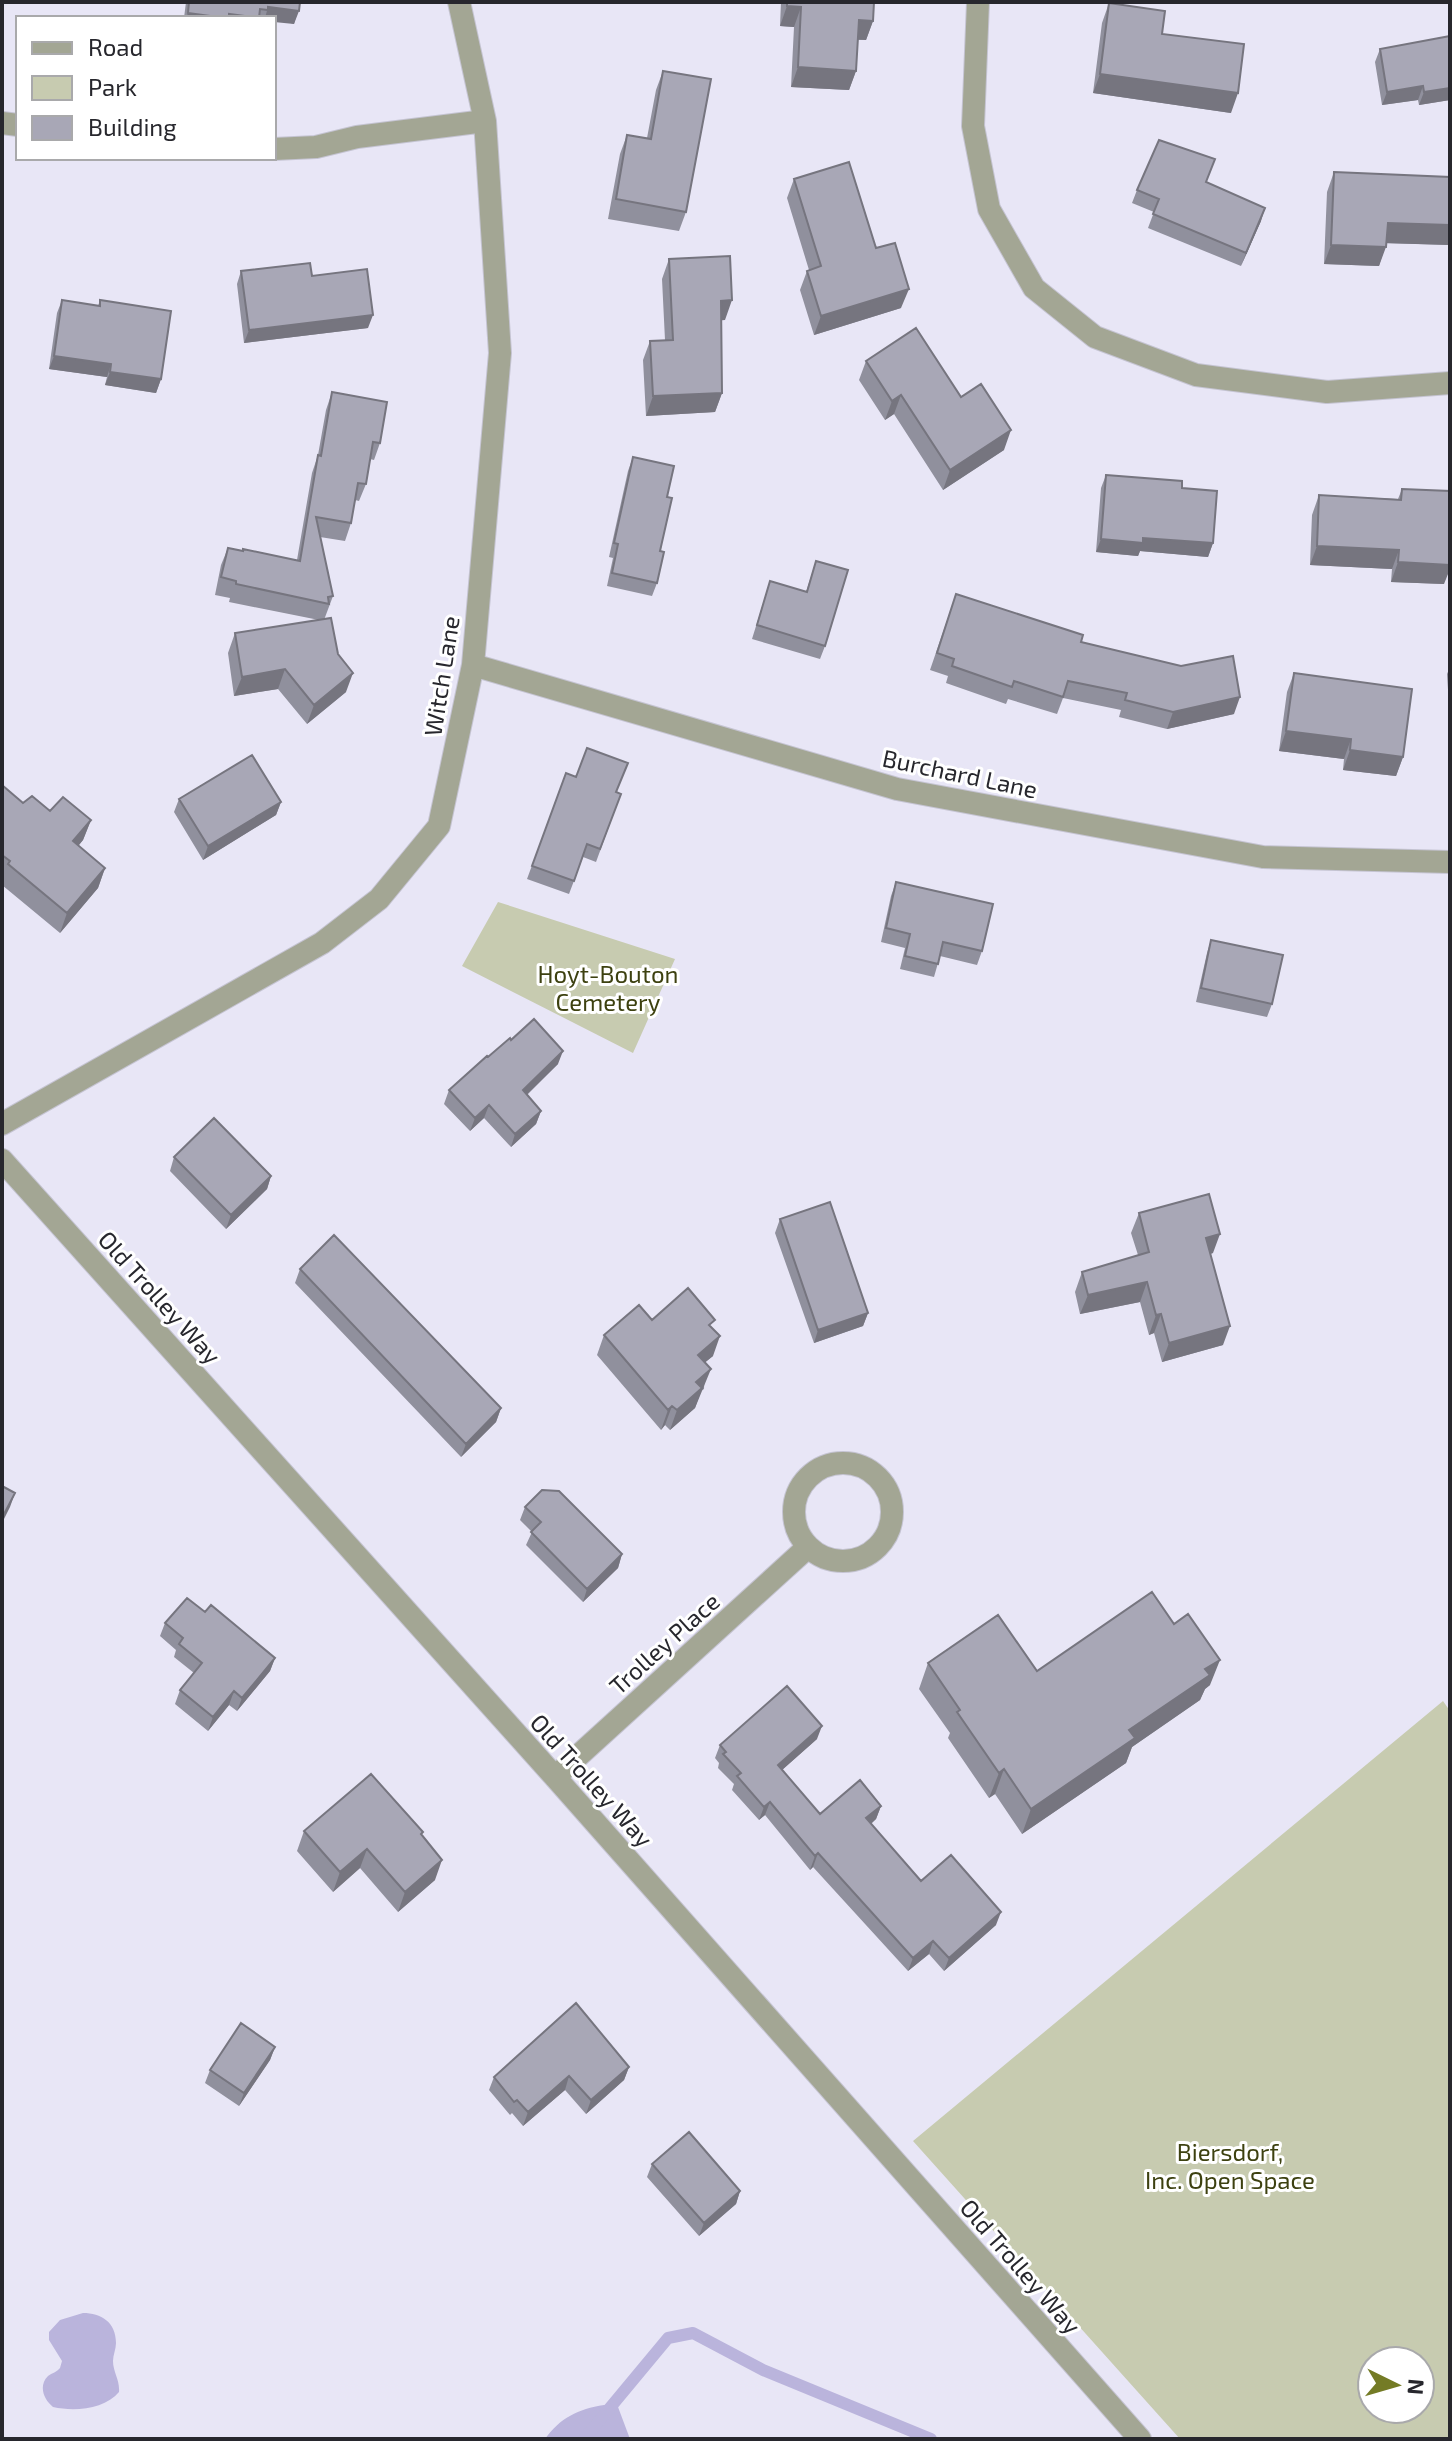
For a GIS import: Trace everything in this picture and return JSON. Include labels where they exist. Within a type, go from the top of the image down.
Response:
[{"type":"street","name":"Witch Lane","points":[[2,1124],[322,943],[379,899],[439,826],[473,665],[500,353],[485,121],[459,2]]},
{"type":"street","points":[[978,2],[973,126],[989,209],[1034,288],[1095,337],[1196,375],[1327,392],[1450,383]]},
{"type":"street","points":[[276,149],[316,147],[357,137],[485,121]]},
{"type":"street","name":"Burchard Lane","points":[[473,665],[897,789],[1263,857],[1450,862]]},
{"type":"street","name":"Old Trolley Way","points":[[2,1160],[555,1777],[1140,2439]]},
{"type":"street","points":[[839,1463],[863,1467],[873,1474],[884,1486],[891,1502],[891,1519],[886,1536],[875,1549],[861,1559],[844,1562],[824,1558],[808,1547],[794,1521],[794,1505],[807,1478],[816,1471],[839,1463]]},
{"type":"street","name":"Trolley Place","points":[[555,1777],[808,1547]]},
{"type":"green space","name":"Hoyt-Bouton Cemetery","points":[[498,902],[675,959],[633,1053],[462,966]]},
{"type":"green space","name":"Biersdorf, Inc. Open Space","points":[[1443,1701],[1450,1711],[1450,2439],[1180,2439],[913,2141]]},
{"type":"shaded area","points":[[83,2313],[101,2317],[113,2329],[116,2343],[113,2365],[119,2392],[98,2406],[53,2407],[45,2397],[43,2384],[60,2368],[62,2361],[49,2340],[49,2332],[60,2320]]},
{"type":"shaded area","points":[[604,2405],[618,2407],[630,2439],[545,2439],[570,2416]]},
{"type":"building","points":[[189,2],[300,2],[299,11],[268,7],[268,10],[260,9],[259,16],[188,13]]},
{"type":"building","points":[[787,2],[874,2],[873,21],[859,20],[856,71],[798,67],[801,7],[787,6]]},
{"type":"building","points":[[1109,3],[1165,11],[1162,34],[1244,44],[1238,93],[1100,74]]},
{"type":"building","points":[[1450,36],[1450,88],[1424,92],[1423,86],[1387,92],[1380,49]]},
{"type":"building","points":[[663,71],[711,79],[686,212],[616,199],[627,135],[651,139]]},
{"type":"building","points":[[1159,140],[1215,159],[1206,182],[1265,208],[1246,253],[1153,214],[1159,199],[1137,190]]},
{"type":"building","points":[[849,162],[876,248],[895,243],[909,289],[821,316],[807,271],[821,266],[794,179]]},
{"type":"building","points":[[1334,172],[1450,177],[1450,225],[1388,223],[1386,247],[1331,245]]},
{"type":"building","points":[[730,256],[732,300],[721,301],[722,393],[653,396],[650,341],[673,340],[669,259]]},
{"type":"building","points":[[310,263],[312,276],[367,269],[373,315],[249,330],[241,271]]},
{"type":"building","points":[[62,300],[100,306],[100,300],[171,311],[161,379],[110,372],[111,364],[54,356]]},
{"type":"building","points":[[916,328],[961,397],[981,384],[1011,430],[950,470],[901,395],[892,401],[866,361]]},
{"type":"building","points":[[332,392],[387,402],[380,443],[373,442],[366,484],[358,483],[351,523],[316,517],[333,596],[328,597],[329,604],[236,584],[236,581],[221,577],[228,548],[300,561]]},
{"type":"building","points":[[633,457],[674,466],[667,497],[672,498],[660,551],[664,552],[657,583],[612,573],[618,544],[614,543]]},
{"type":"building","points":[[1106,475],[1182,481],[1182,488],[1217,491],[1213,543],[1143,538],[1143,543],[1101,539]]},
{"type":"building","points":[[1402,489],[1450,491],[1450,565],[1398,562],[1399,550],[1317,546],[1319,495],[1401,500]]},
{"type":"building","points":[[816,561],[848,570],[825,646],[757,625],[770,581],[807,592]]},
{"type":"building","points":[[956,594],[1083,635],[1081,642],[1181,666],[1233,656],[1240,697],[1173,712],[1125,700],[1127,693],[1068,681],[1063,697],[1014,681],[1012,687],[952,666],[954,659],[937,653]]},
{"type":"building","points":[[331,618],[338,654],[353,673],[314,705],[285,669],[242,677],[235,633]]},
{"type":"building","points":[[1294,673],[1412,689],[1403,757],[1350,750],[1351,739],[1286,731]]},
{"type":"building","points":[[587,748],[628,763],[616,792],[621,794],[600,849],[587,844],[574,881],[532,866],[566,773],[576,777]]},
{"type":"building","points":[[252,755],[281,802],[208,846],[179,799]]},
{"type":"building","points":[[2,785],[23,803],[32,796],[50,811],[63,797],[91,820],[73,841],[105,868],[67,913],[8,864],[10,861],[2,855]]},
{"type":"building","points":[[896,882],[993,904],[982,951],[943,942],[938,964],[905,956],[910,934],[886,928]]},
{"type":"building","points":[[1211,940],[1283,955],[1272,1004],[1201,988]]},
{"type":"building","points":[[534,1019],[563,1051],[523,1090],[541,1111],[515,1134],[489,1105],[475,1118],[449,1090]]},
{"type":"building","points":[[214,1118],[271,1176],[231,1215],[174,1157]]},
{"type":"building","points":[[1209,1194],[1220,1234],[1206,1238],[1230,1326],[1169,1343],[1161,1314],[1156,1315],[1147,1282],[1088,1295],[1082,1272],[1149,1252],[1139,1213]]},
{"type":"building","points":[[830,1202],[868,1313],[818,1330],[780,1219]]},
{"type":"building","points":[[334,1235],[501,1408],[466,1444],[300,1269]]},
{"type":"building","points":[[688,1288],[715,1320],[709,1325],[720,1336],[698,1355],[711,1369],[696,1382],[702,1388],[677,1410],[672,1406],[668,1410],[604,1335],[639,1305],[652,1320]]},
{"type":"building","points":[[2,1486],[15,1493],[2,1518]]},
{"type":"building","points":[[542,1490],[559,1491],[622,1554],[587,1589],[531,1532],[541,1522],[525,1507]]},
{"type":"building","points":[[1152,1592],[1174,1624],[1188,1614],[1220,1660],[1205,1669],[1210,1675],[1129,1730],[1135,1738],[1031,1809],[1004,1769],[999,1773],[928,1663],[998,1615],[1037,1671]]},
{"type":"building","points":[[187,1598],[205,1612],[211,1605],[275,1658],[242,1698],[234,1691],[213,1717],[180,1690],[202,1663],[179,1644],[183,1638],[165,1623]]},
{"type":"building","points":[[787,1686],[822,1726],[778,1765],[820,1814],[860,1780],[881,1806],[866,1818],[921,1881],[951,1855],[1001,1912],[949,1958],[933,1941],[913,1958],[818,1853],[815,1856],[770,1802],[764,1807],[737,1776],[741,1773],[723,1754],[726,1752],[720,1745]]},
{"type":"building","points":[[371,1774],[423,1832],[421,1834],[442,1860],[405,1892],[367,1849],[340,1872],[304,1831]]},
{"type":"building","points":[[576,2003],[629,2067],[591,2100],[569,2076],[528,2112],[517,2100],[514,2102],[494,2077]]},
{"type":"building","points":[[241,2023],[275,2047],[244,2093],[210,2070]]},
{"type":"building","points":[[689,2132],[740,2191],[704,2223],[652,2164]]},
{"type":"waterway","points":[[584,2439],[668,2338],[693,2333],[763,2370],[931,2439]]}]
